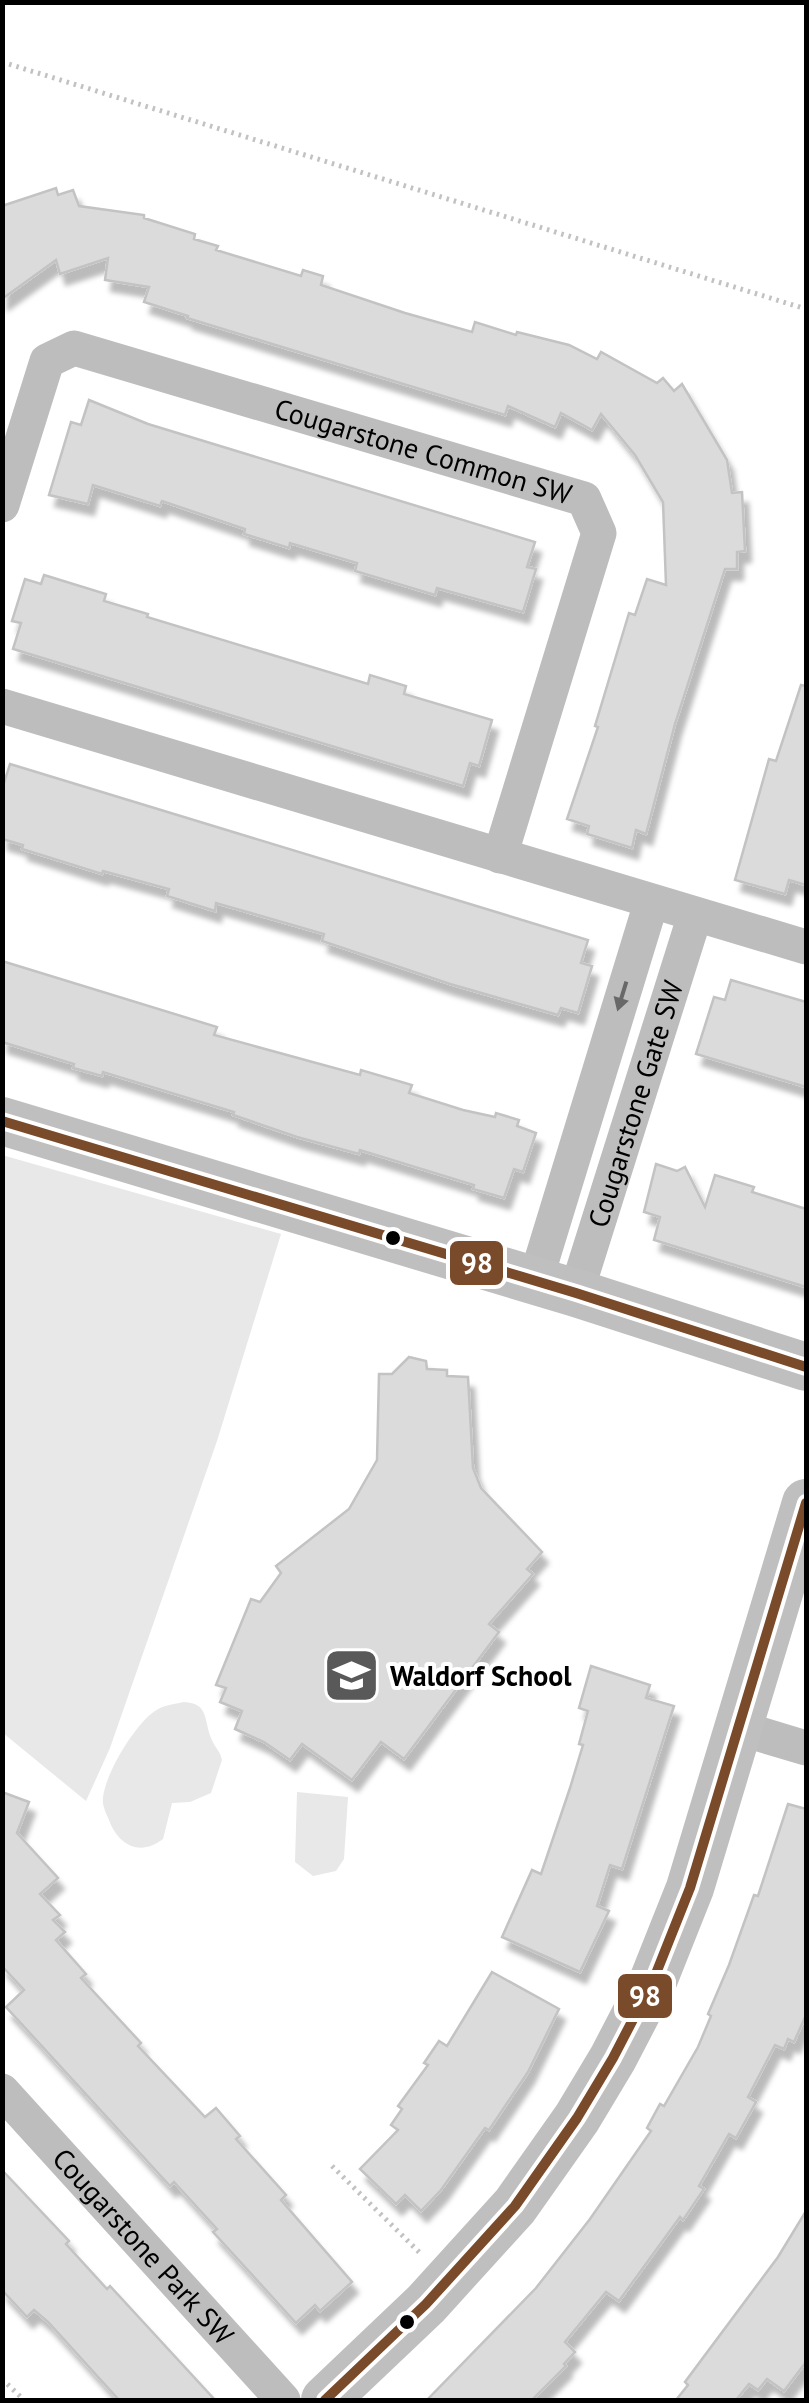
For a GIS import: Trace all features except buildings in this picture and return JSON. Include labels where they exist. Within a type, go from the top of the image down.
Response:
[{"type":"street","name":"Cougarstone Common SW","points":[[2,505],[47,360],[74,348],[584,499],[599,533],[500,856]]},
{"type":"street","points":[[2,706],[806,948]]},
{"type":"street","name":"Cougarstone Gate SW","points":[[555,1288],[651,902]]},
{"type":"street","name":"Cougarstone Gate SW","points":[[555,1288],[695,915]]},
{"type":"street","points":[[2,1122],[806,1367]]},
{"type":"street","points":[[325,2400],[448,2280],[515,2206],[577,2118],[613,2058],[653,1981],[684,1904],[806,1503]]},
{"type":"street","points":[[739,1728],[806,1748]]},
{"type":"street","name":"Cougarstone Park SW","points":[[2,2091],[284,2400]]},
{"type":"path","points":[[2,62],[806,309]]},
{"type":"path","points":[[332,2166],[448,2280]]},
{"type":"path","points":[[2,2379],[24,2400]]},
{"type":"shaded area","points":[[2,1155],[281,1234],[217,1441],[110,1748],[86,1801],[3,1733]]},
{"type":"shaded area","points":[[184,1702],[202,1709],[222,1760],[211,1793],[190,1802],[172,1803],[163,1839],[146,1847],[131,1846],[118,1836],[104,1809],[109,1776],[147,1717],[162,1707]]},
{"type":"shaded area","points":[[297,1792],[348,1797],[344,1859],[336,1871],[313,1876],[295,1862]]},
{"type":"transit line","name":"98","points":[[2,1121],[576,1293],[806,1367]]},
{"type":"transit line","name":"98","points":[[325,2400],[426,2304],[515,2206],[577,2118],[613,2058],[653,1981],[690,1888],[806,1503]]},
{"type":"place","name":"Waldorf School","points":[[351,1676]]}]
